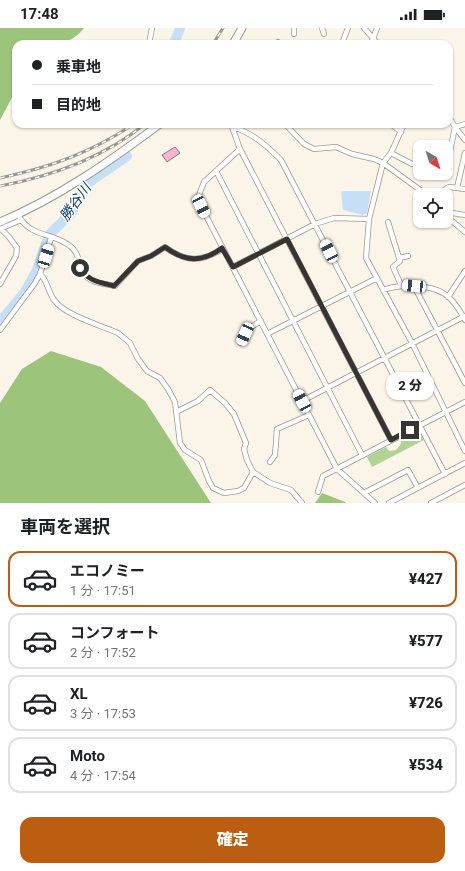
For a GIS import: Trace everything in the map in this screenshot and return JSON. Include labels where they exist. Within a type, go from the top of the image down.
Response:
[{"type":"main road","points":[[235,40],[242,28]]},
{"type":"main road","points":[[0,227],[64,189],[154,128]]},
{"type":"street","points":[[150,40],[152,28]]},
{"type":"street","points":[[294,28],[294,34]]},
{"type":"street","points":[[322,28],[324,34]]},
{"type":"street","points":[[344,40],[348,28]]},
{"type":"street","points":[[364,28],[375,40]]},
{"type":"street","points":[[372,40],[377,28]]},
{"type":"street","points":[[453,124],[465,140]]},
{"type":"street","points":[[455,127],[465,124]]},
{"type":"street","points":[[452,140],[455,127]]},
{"type":"street","points":[[232,128],[240,148],[391,440]]},
{"type":"street","points":[[239,128],[249,132],[270,148],[281,160],[445,474]]},
{"type":"street","points":[[289,128],[304,144],[314,149],[336,147],[383,163],[417,188]]},
{"type":"street","points":[[396,128],[401,132]]},
{"type":"street","points":[[402,128],[391,153],[383,163],[369,219],[366,258],[412,344],[465,450]]},
{"type":"street","points":[[240,148],[204,182],[198,195],[201,206],[337,469],[375,503]]},
{"type":"street","points":[[391,153],[412,164]]},
{"type":"street","points":[[457,188],[465,153]]},
{"type":"street","points":[[216,171],[362,455]]},
{"type":"street","points":[[446,188],[449,186],[465,189]]},
{"type":"street","points":[[453,213],[465,215]]},
{"type":"street","points":[[19,217],[30,229],[67,243],[73,248],[78,254],[80,268],[89,279],[114,286],[138,261],[151,256],[165,247],[182,257],[194,260],[208,257],[222,248]]},
{"type":"street","points":[[233,267],[315,224],[334,218],[369,219]]},
{"type":"street","points":[[388,222],[400,261],[393,267],[401,285]]},
{"type":"street","points":[[453,222],[465,232]]},
{"type":"street","points":[[0,227],[17,248],[16,256],[0,284]]},
{"type":"street","points":[[0,330],[29,293],[40,274],[49,237]]},
{"type":"street","points":[[399,258],[408,256]]},
{"type":"street","points":[[448,297],[465,271]]},
{"type":"street","points":[[40,274],[46,280],[51,295],[62,309],[118,333],[126,338],[147,371],[160,378],[175,402],[180,443],[186,450],[201,460],[208,481],[213,488],[224,493],[238,491],[244,488],[253,472]]},
{"type":"street","points":[[267,334],[377,278]]},
{"type":"street","points":[[302,401],[464,317],[448,297],[442,292],[428,286],[401,285],[383,290]]},
{"type":"street","points":[[414,286],[465,382]]},
{"type":"street","points":[[241,342],[251,327],[261,321]]},
{"type":"street","points":[[176,412],[198,401],[210,390],[225,403],[234,414],[246,443],[244,449],[247,460],[253,472],[270,483],[291,490],[302,503]]},
{"type":"street","points":[[318,492],[323,476],[465,402]]},
{"type":"street","points":[[270,462],[275,455],[277,429],[309,415]]},
{"type":"street","points":[[389,503],[465,463]]},
{"type":"street","points":[[364,493],[408,470],[418,488]]},
{"type":"street","points":[[431,503],[465,485]]},
{"type":"green space","points":[[0,28],[84,28],[70,40],[12,40],[12,98],[0,120]]},
{"type":"green space","points":[[51,351],[101,367],[145,401],[211,503],[0,503],[0,403],[22,369]]},
{"type":"green space","points":[[416,431],[420,433],[424,440],[372,467],[367,457],[386,447],[389,451],[396,450],[401,444],[401,440]]},
{"type":"green space","points":[[322,493],[345,502],[346,503],[315,503]]},
{"type":"water","points":[[371,191],[367,213],[363,215],[343,210],[341,192]]},
{"type":"building","points":[[175,147],[180,153],[167,162],[162,155]]},
{"type":"waterway","name":"勝谷川","points":[[176,40],[180,28]]},
{"type":"waterway","name":"勝谷川","points":[[0,322],[25,292],[37,270],[49,235],[72,212],[89,182],[127,156]]},
{"type":"railway","points":[[216,40],[223,28]]},
{"type":"railway","points":[[0,178],[19,174],[70,158],[102,143],[128,128]]},
{"type":"railway","points":[[0,186],[39,177],[77,164],[112,147],[140,128]]},
{"type":"route","points":[[80,268],[86,277],[92,281],[114,286],[134,264],[165,247],[173,253],[194,260],[208,257],[222,248],[233,267],[287,239],[391,440],[410,430]]}]
